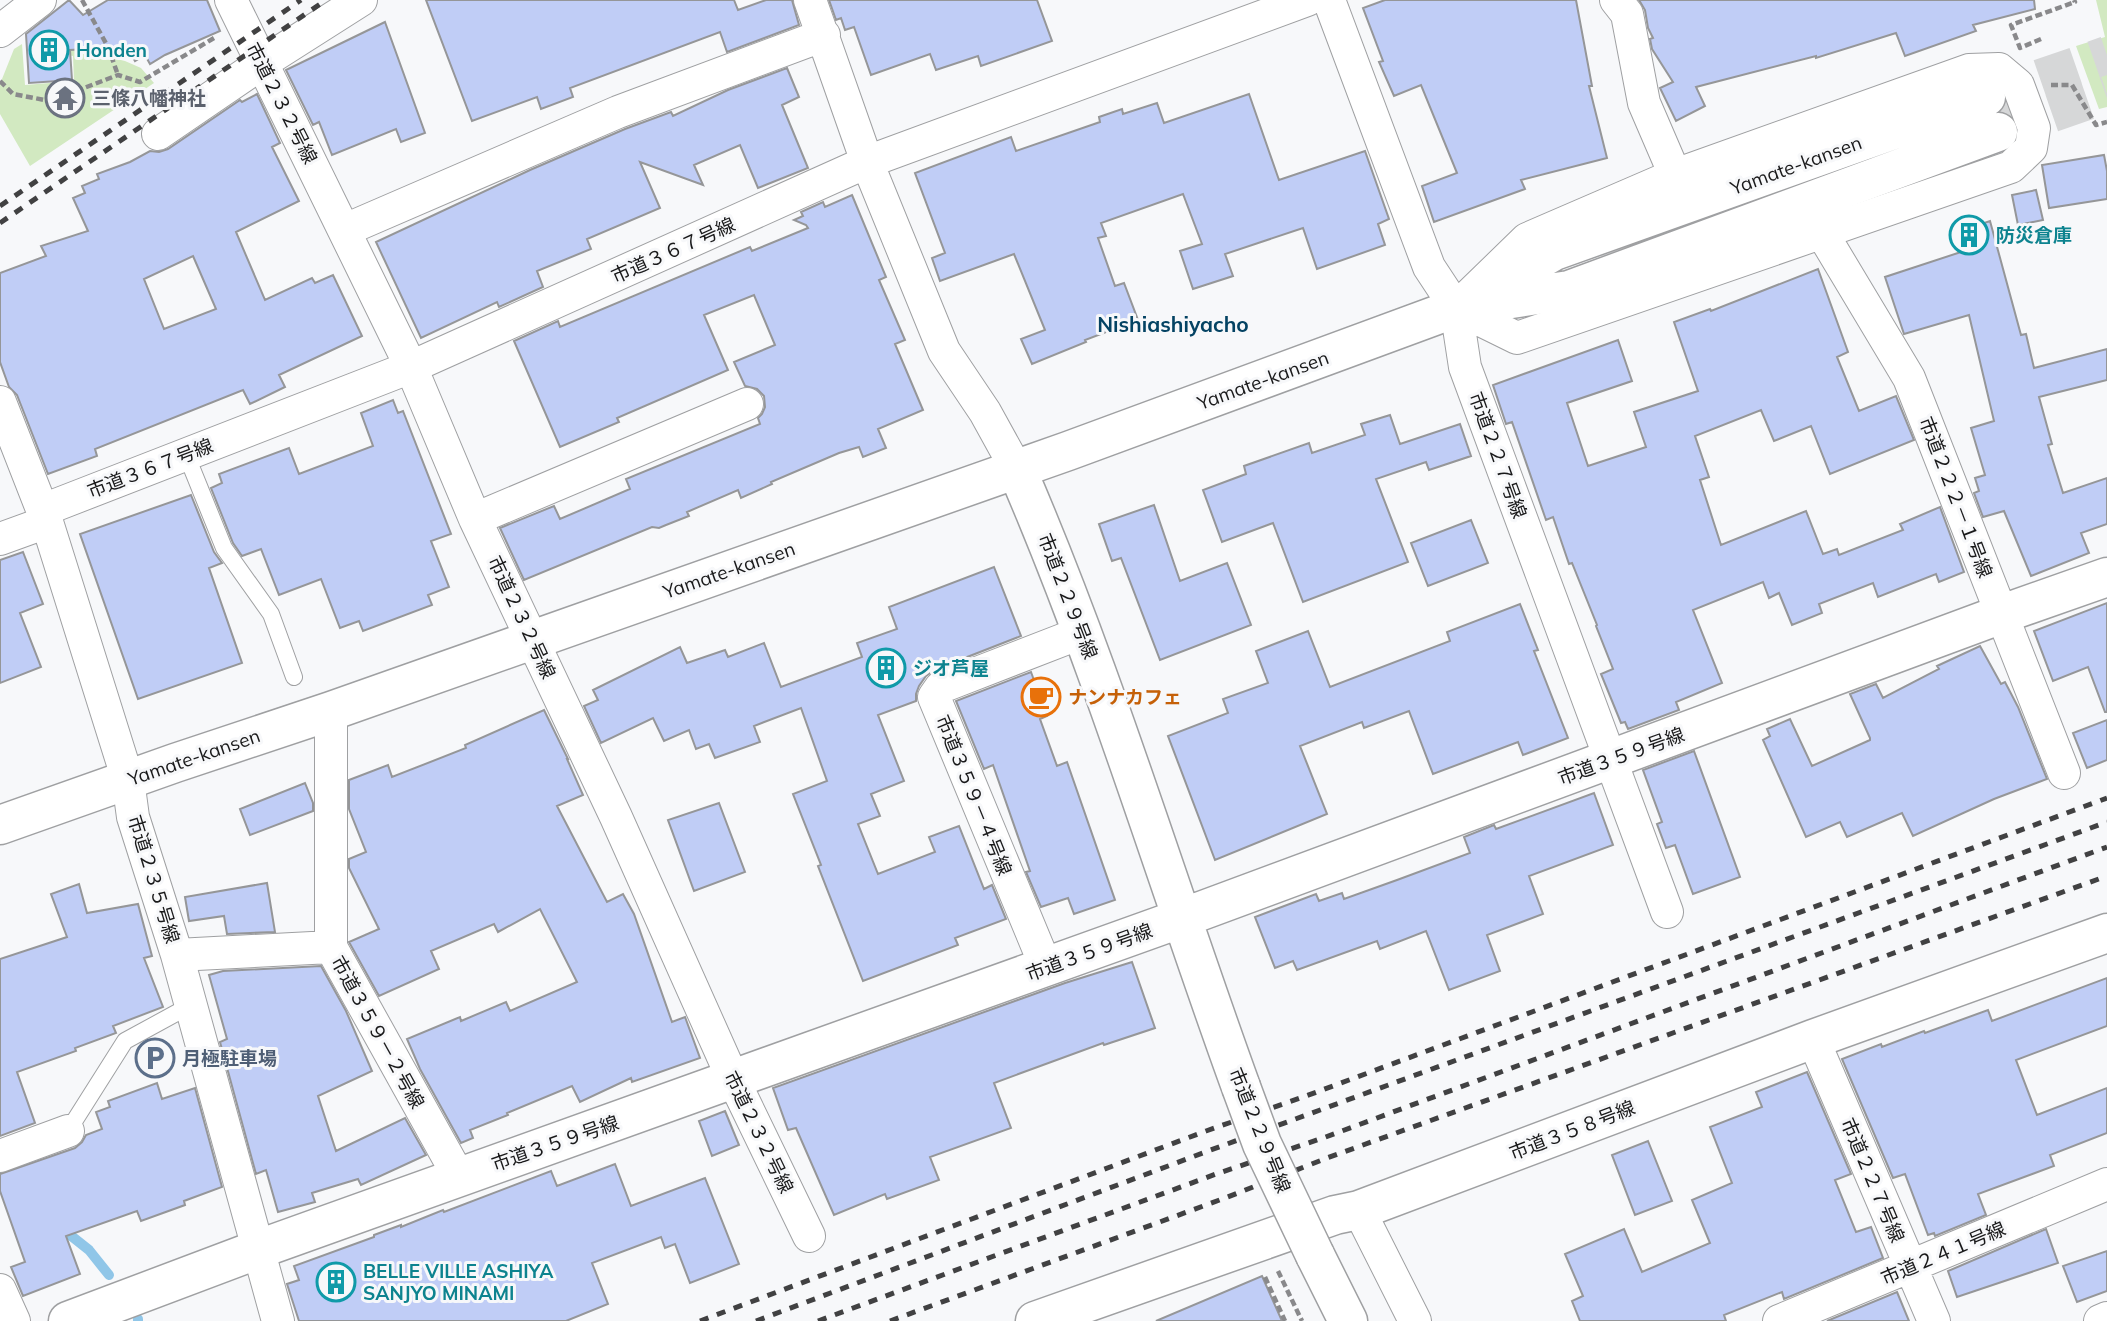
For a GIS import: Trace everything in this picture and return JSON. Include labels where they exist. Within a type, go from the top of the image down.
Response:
[{"type":"street","points":[[8,17],[40,0]]},
{"type":"street","points":[[158,134],[361,0]]},
{"type":"street","name":"市道２２９号線","points":[[810,0],[867,162],[944,351],[985,412],[1017,470],[1044,532],[1083,632],[1203,983],[1262,1144],[1348,1321]]},
{"type":"street","name":"市道３６７号線","points":[[0,539],[45,516],[186,454],[411,367],[867,162],[1307,0]]},
{"type":"street","name":"市道２２７号線","points":[[1329,0],[1429,267],[1456,308],[1465,367],[1667,912]]},
{"type":"street","points":[[1616,0],[1627,15],[1644,103],[1675,175]]},
{"type":"street","name":"市道２３２号線","points":[[235,9],[411,367],[475,519],[616,817],[733,1079],[809,1236]]},
{"type":"street","points":[[345,230],[618,112],[824,36]]},
{"type":"street","points":[[1999,69],[2018,85],[2034,128],[2031,148],[2011,167],[1517,338],[1456,308],[1527,239],[1675,175],[1969,70],[1999,69]]},
{"type":"street","name":"Yamate-kansen","points":[[0,825],[1017,470],[1456,308],[1553,251],[1992,114]]},
{"type":"street","name":"市道２２２－１号線","points":[[1822,233],[1909,378],[2064,773]]},
{"type":"street","name":"市道２３５号線","points":[[0,402],[45,516],[128,779],[133,817],[177,955],[278,1321]]},
{"type":"street","points":[[475,519],[747,404]]},
{"type":"street","name":"市道３５９号線","points":[[68,1321],[458,1177],[1182,918],[2107,577]]},
{"type":"street","name":"市道３５９－４号線","points":[[1046,967],[934,697],[941,687],[1083,632]]},
{"type":"street","name":"市道３５９－２号線","points":[[331,711],[331,947],[458,1177]]},
{"type":"street","name":"市道３５８号線","points":[[1035,1321],[1263,1257],[1335,1215],[1359,1210],[1813,1039],[2107,933]]},
{"type":"street","points":[[177,955],[331,947]]},
{"type":"street","name":"市道２２７号線","points":[[1813,1039],[1934,1321]]},
{"type":"street","points":[[0,1156],[68,1131]]},
{"type":"street","name":"市道２４１号線","points":[[1779,1321],[2107,1184]]},
{"type":"street","points":[[1359,1210],[1415,1321]]},
{"type":"street","points":[[0,1290],[13,1321]]},
{"type":"street","points":[[2100,1321],[2107,1318]]},
{"type":"lane","points":[[186,454],[224,548],[271,614],[294,677]]},
{"type":"lane","points":[[68,1131],[125,1041],[191,1005]]},
{"type":"path","points":[[82,0],[108,47],[118,75]]},
{"type":"path","points":[[2041,39],[2020,48],[2011,25],[2075,2],[2074,0]]},
{"type":"path","points":[[0,81],[13,94],[50,101],[118,75],[140,82],[227,31],[235,9]]},
{"type":"path","points":[[2048,85],[2071,85],[2096,125],[2107,122]]},
{"type":"path","points":[[1263,1257],[1285,1321]]},
{"type":"path","points":[[1263,1257],[1302,1321]]},
{"type":"green space","points":[[2096,0],[2107,0],[2107,107],[2099,109],[2076,46],[2105,37]]},
{"type":"green space","name":"三條八幡神社","points":[[22,44],[25,85],[74,81],[73,56],[64,54],[63,46],[125,61],[141,68],[154,83],[30,166],[0,114],[0,84],[14,49]]},
{"type":"building","points":[[69,0],[83,15],[108,0],[207,0],[220,31],[150,64],[145,55],[135,61],[127,47],[70,50],[72,80],[29,83],[26,34]]},
{"type":"building","points":[[426,0],[734,0],[738,10],[766,0],[792,0],[799,25],[727,52],[720,32],[570,88],[573,97],[541,109],[537,97],[472,121]]},
{"type":"building","points":[[829,0],[1037,0],[1052,41],[981,66],[978,56],[936,70],[930,54],[871,75],[854,27],[845,30],[841,18],[836,20]]},
{"type":"building","points":[[1385,0],[1576,0],[1592,86],[1589,86],[1607,158],[1521,180],[1525,189],[1434,222],[1422,186],[1457,173],[1421,85],[1394,96],[1379,62],[1383,61],[1363,8]]},
{"type":"building","points":[[1639,0],[2034,0],[2035,9],[1973,25],[1976,31],[1905,56],[1896,33],[1816,58],[1696,87],[1705,106],[1676,121],[1660,88],[1673,82],[1652,49],[1650,39],[1653,38],[1645,10]]},
{"type":"building","points":[[385,22],[425,133],[401,142],[396,129],[332,155],[319,122],[313,125],[286,70]]},
{"type":"building","points":[[787,68],[799,97],[782,105],[808,168],[758,188],[740,145],[694,165],[703,185],[640,162],[660,208],[587,239],[591,249],[537,271],[543,287],[499,307],[497,302],[421,338],[376,242],[625,129],[671,112],[673,116],[728,90]]},
{"type":"building","points":[[257,94],[280,143],[272,147],[299,201],[236,232],[265,300],[312,278],[315,283],[333,275],[362,336],[279,375],[285,387],[250,404],[243,390],[95,449],[97,456],[48,474],[17,395],[9,387],[0,362],[0,273],[46,256],[41,246],[88,231],[73,198],[85,193],[82,186],[99,179],[97,174],[130,162],[150,151],[168,149],[240,100],[242,102]],"holes":[[[193,256],[216,309],[164,329],[144,279]]]},
{"type":"building","points":[[1249,94],[1279,180],[1365,151],[1389,219],[1378,224],[1385,245],[1317,269],[1303,228],[1225,254],[1233,276],[1193,289],[1180,251],[1202,244],[1183,194],[1101,223],[1106,236],[1098,238],[1115,286],[1124,283],[1138,320],[1032,364],[1021,339],[1045,330],[1014,254],[940,281],[932,258],[945,253],[915,173],[1011,137],[1016,151],[1100,122],[1099,117],[1122,109],[1123,114],[1157,103],[1164,123]]},
{"type":"building","points":[[2104,155],[2107,199],[2049,208],[2042,165]]},
{"type":"building","points":[[2036,190],[2043,220],[2018,225],[2012,195]]},
{"type":"building","points":[[852,195],[886,277],[879,280],[905,340],[895,344],[923,410],[878,429],[886,448],[863,457],[859,447],[839,453],[741,498],[738,490],[687,512],[689,516],[659,528],[652,527],[524,580],[500,528],[554,506],[560,519],[630,489],[626,479],[760,424],[758,418],[765,407],[764,396],[757,389],[745,386],[734,362],[775,345],[754,295],[704,315],[728,370],[617,418],[619,422],[560,447],[514,341],[558,321],[560,327],[750,247],[752,251],[808,228],[794,220],[803,216],[801,212],[823,202],[825,207]]},
{"type":"building","points":[[1990,221],[2021,335],[2026,334],[2034,368],[2107,349],[2107,380],[2039,397],[2052,444],[2048,445],[2063,493],[2107,478],[2107,524],[2081,533],[2089,553],[2031,576],[2004,511],[1983,517],[1974,493],[1979,491],[1975,478],[1985,475],[1971,428],[1994,421],[1969,315],[1904,334],[1885,277],[1964,251],[1957,232]]},
{"type":"building","points":[[1818,269],[1848,352],[1837,357],[1859,411],[1896,396],[1914,440],[1830,474],[1811,426],[1774,441],[1761,410],[1695,436],[1709,477],[1700,480],[1721,545],[1806,511],[1823,554],[1837,549],[1839,555],[1903,530],[1900,524],[1940,507],[1964,572],[1939,582],[1936,574],[1878,597],[1873,583],[1819,604],[1822,613],[1792,625],[1779,593],[1769,598],[1763,582],[1693,610],[1722,683],[1676,702],[1679,710],[1628,729],[1625,722],[1621,723],[1601,674],[1613,669],[1597,625],[1572,563],[1569,564],[1553,517],[1546,520],[1512,422],[1506,424],[1493,385],[1618,340],[1632,381],[1567,403],[1588,466],[1646,447],[1634,412],[1698,391],[1674,322],[1710,309],[1711,311]]},
{"type":"building","points":[[393,400],[398,413],[403,411],[451,534],[431,541],[449,587],[428,595],[432,605],[363,631],[359,621],[340,628],[321,579],[279,595],[261,549],[242,556],[233,543],[211,488],[222,483],[219,474],[289,448],[299,474],[373,446],[361,413]]},
{"type":"building","points":[[1390,415],[1400,444],[1460,424],[1471,456],[1429,470],[1426,462],[1376,479],[1408,562],[1303,602],[1273,523],[1222,542],[1203,490],[1246,474],[1244,466],[1309,443],[1312,453],[1365,435],[1361,424]]},
{"type":"building","points":[[191,495],[214,552],[222,563],[209,568],[242,663],[138,699],[80,534]]},
{"type":"building","points":[[1154,505],[1180,581],[1227,563],[1251,625],[1160,660],[1121,558],[1112,561],[1099,524]]},
{"type":"building","points":[[1471,520],[1488,563],[1428,586],[1411,543]]},
{"type":"building","points":[[23,552],[43,604],[20,613],[41,667],[0,683],[0,560]]},
{"type":"building","points":[[994,567],[1021,636],[934,670],[919,686],[916,701],[878,715],[904,781],[871,794],[880,816],[858,824],[878,874],[935,852],[929,837],[959,826],[984,889],[992,885],[1006,919],[955,938],[958,945],[863,981],[793,794],[827,781],[801,708],[754,726],[760,742],[715,758],[709,744],[696,749],[689,730],[664,741],[653,718],[601,743],[584,706],[598,700],[593,690],[680,647],[687,663],[725,650],[728,657],[764,643],[781,687],[862,657],[857,643],[897,629],[889,607]]},
{"type":"building","points":[[2107,603],[2105,712],[2088,667],[2053,681],[2034,631]]},
{"type":"building","points":[[1520,604],[1538,650],[1534,651],[1568,738],[1523,755],[1518,742],[1433,774],[1409,711],[1364,728],[1362,722],[1300,746],[1327,814],[1215,860],[1168,736],[1228,713],[1223,699],[1268,683],[1256,651],[1308,631],[1330,687],[1450,641],[1447,632]]},
{"type":"building","points":[[1980,646],[2001,684],[2005,682],[2018,707],[2047,779],[1994,799],[1913,836],[1902,813],[1847,837],[1840,822],[1806,837],[1763,740],[1770,736],[1767,729],[1790,719],[1812,766],[1870,740],[1850,694],[1876,684],[1883,698],[1939,669],[1937,666]]},
{"type":"building","points":[[1031,672],[1047,716],[1040,719],[1057,766],[1067,762],[1115,900],[1074,914],[1068,898],[1041,907],[1026,872],[1030,871],[993,765],[984,769],[956,701]]},
{"type":"building","points":[[544,710],[583,795],[557,806],[607,902],[623,894],[634,914],[672,1022],[685,1017],[700,1058],[632,1082],[631,1078],[580,1102],[572,1086],[470,1130],[473,1138],[461,1143],[420,1069],[407,1039],[506,1002],[510,1011],[577,982],[540,909],[498,932],[494,924],[431,951],[439,969],[379,996],[349,942],[379,929],[349,868],[349,859],[366,852],[349,809],[349,780],[388,765],[392,777],[466,748],[465,745]]},
{"type":"building","points":[[2107,720],[2107,760],[2087,768],[2073,733]]},
{"type":"building","points":[[1694,751],[1740,877],[1693,894],[1675,845],[1666,848],[1657,824],[1662,822],[1643,770]]},
{"type":"building","points":[[305,783],[313,803],[313,811],[250,835],[240,809]]},
{"type":"building","points":[[1594,793],[1613,845],[1529,876],[1543,914],[1487,935],[1500,971],[1449,990],[1426,931],[1380,949],[1377,941],[1297,970],[1293,961],[1275,968],[1255,917],[1316,894],[1319,901],[1342,893],[1344,899],[1397,880],[1470,853],[1464,837],[1494,825],[1496,829]]},
{"type":"building","points":[[719,803],[745,872],[694,891],[668,820]]},
{"type":"building","points":[[267,883],[275,932],[227,934],[224,916],[189,921],[185,897]]},
{"type":"building","points":[[79,884],[87,913],[138,904],[152,956],[144,958],[163,1007],[113,1026],[116,1033],[75,1048],[76,1051],[17,1072],[35,1123],[0,1136],[0,959],[67,937],[51,894]]},
{"type":"building","points":[[1132,962],[1155,1028],[1104,1045],[1103,1043],[994,1083],[1011,1128],[930,1157],[939,1180],[887,1199],[885,1194],[834,1215],[796,1128],[788,1130],[773,1088],[1065,983]]},
{"type":"building","points":[[321,966],[346,1011],[372,1071],[318,1096],[336,1151],[405,1118],[426,1155],[361,1185],[358,1179],[312,1193],[315,1202],[278,1212],[266,1170],[256,1174],[220,1042],[227,1039],[209,975],[223,971]]},
{"type":"building","points":[[2107,978],[2107,1026],[2016,1060],[2037,1115],[2107,1088],[2107,1133],[2050,1155],[2054,1166],[1978,1194],[1986,1215],[1935,1236],[1934,1233],[1928,1235],[1905,1174],[1893,1178],[1842,1059],[1988,1010],[1992,1021]]},
{"type":"building","points":[[1807,1072],[1851,1174],[1835,1180],[1856,1232],[1871,1227],[1883,1258],[1784,1299],[1782,1292],[1724,1315],[1726,1321],[1580,1321],[1572,1301],[1583,1296],[1565,1254],[1624,1229],[1642,1272],[1710,1243],[1692,1200],[1732,1183],[1710,1127],[1762,1107],[1756,1092]]},
{"type":"building","points":[[157,1083],[162,1099],[195,1088],[222,1187],[184,1201],[185,1205],[141,1221],[137,1211],[66,1236],[80,1274],[23,1296],[11,1267],[25,1262],[0,1191],[0,1174],[75,1148],[86,1135],[102,1129],[96,1112],[110,1107],[108,1101]]},
{"type":"building","points":[[725,1111],[739,1145],[712,1156],[699,1121]]},
{"type":"building","points":[[1648,1141],[1672,1201],[1635,1215],[1612,1155]]},
{"type":"building","points":[[615,1164],[631,1206],[705,1178],[739,1264],[690,1283],[675,1244],[665,1248],[661,1237],[592,1263],[608,1304],[566,1321],[299,1321],[287,1284],[299,1280],[294,1266],[551,1171],[557,1186]]},
{"type":"building","points":[[2046,1229],[2058,1263],[1957,1297],[1948,1271]]},
{"type":"building","points":[[2107,1251],[2107,1291],[2077,1302],[2063,1266]]},
{"type":"building","points":[[1262,1276],[1282,1321],[1156,1321]]},
{"type":"building","points":[[1897,1292],[1909,1321],[1827,1321]]},
{"type":"waterway","points":[[60,1227],[89,1250],[109,1275]]},
{"type":"tunnel","points":[[1986,97],[2107,55]]},
{"type":"tunnel","points":[[1998,132],[2107,94]]},
{"type":"railway","points":[[0,206],[301,0]]},
{"type":"railway","points":[[0,223],[326,0]]},
{"type":"railway","points":[[700,1321],[2107,798]]},
{"type":"railway","points":[[756,1321],[1208,1151],[2107,822]]},
{"type":"railway","points":[[818,1321],[1216,1174],[1323,1138],[2107,847]]},
{"type":"railway","points":[[890,1321],[1327,1158],[2107,876]]},
{"type":"place","name":"Honden","points":[[49,50]]},
{"type":"place","name":"三條八幡神社","points":[[65,98]]},
{"type":"place","name":"防災倉庫","points":[[1969,235]]},
{"type":"place","name":"ジオ芦屋","points":[[886,668]]},
{"type":"place","name":"ナンナカフェ","points":[[1041,697]]},
{"type":"place","name":"月極駐車場","points":[[155,1058]]},
{"type":"place","name":"BELLE VILLE ASHIYA SANJYO MINAMI","points":[[336,1282]]},
{"type":"district","name":"Nishiashiyacho","points":[[1173,324]]}]
